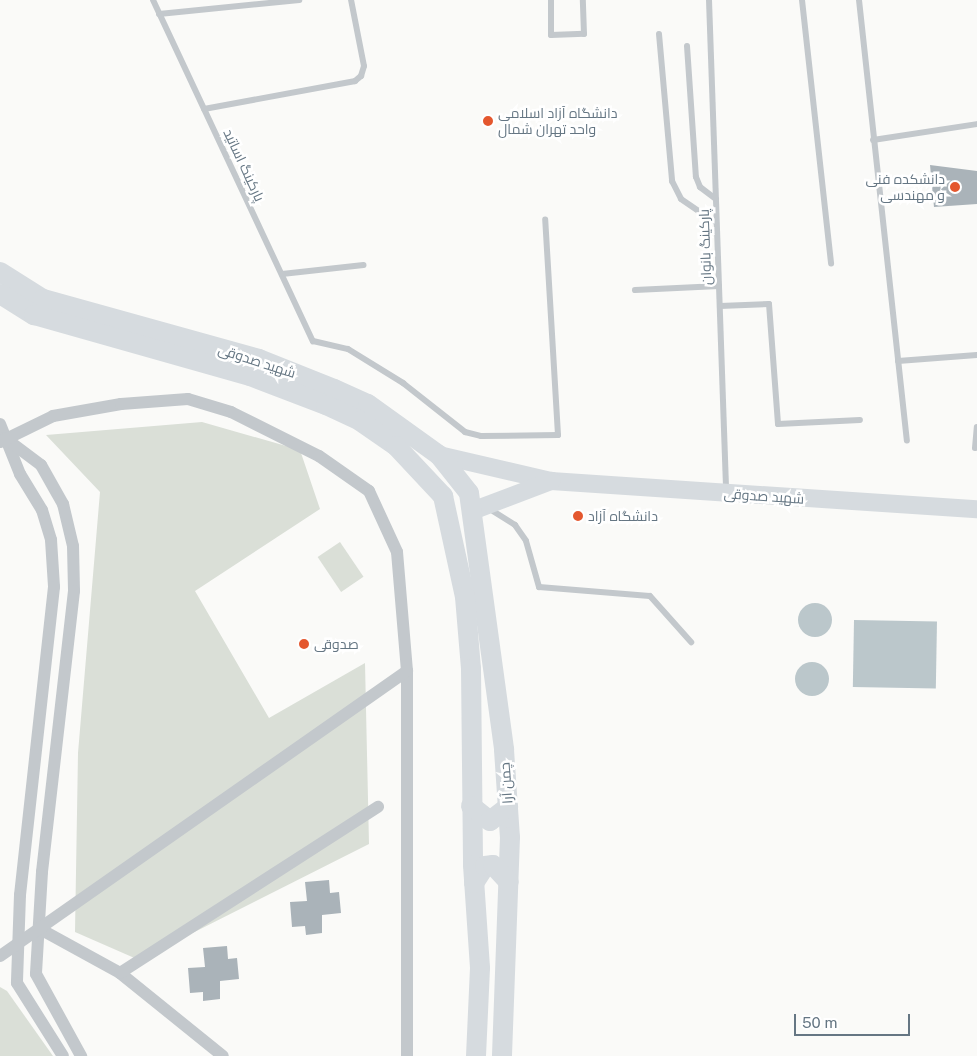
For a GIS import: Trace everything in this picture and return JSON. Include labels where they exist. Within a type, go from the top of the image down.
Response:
[{"type":"main road","name":"شهید صدوقی","points":[[0,272],[43,298],[259,359],[334,388],[368,404],[439,455],[479,509]]},
{"type":"main road","name":"شهید صدوقی","points":[[0,294],[34,315],[250,376],[360,421],[396,446],[420,470],[443,496],[451,525],[465,597],[470,660],[471,806]]},
{"type":"main road","name":"شهید صدوقی","points":[[439,455],[551,481],[977,510]]},
{"type":"main road","points":[[479,509],[551,481]]},
{"type":"main road","name":"چمن آرا","points":[[479,509],[504,750],[508,807],[509,882],[502,1056]]},
{"type":"main road","points":[[471,806],[490,821],[508,807]]},
{"type":"main road","points":[[471,806],[480,968],[476,1056]]},
{"type":"main road","points":[[474,883],[485,866],[493,864],[509,882]]},
{"type":"street","points":[[2,440],[53,416],[188,399],[231,412],[319,456],[369,491],[397,552],[407,671],[407,1056]]},
{"type":"street","points":[[0,424],[2,440],[42,510],[51,540],[54,587],[20,895],[17,983],[63,1056]]},
{"type":"street","points":[[2,440],[41,464],[63,504],[73,546],[74,590],[42,872],[36,974],[79,1055]]},
{"type":"street","points":[[0,956],[407,671]]},
{"type":"street","points":[[120,973],[378,807]]},
{"type":"street","points":[[40,929],[120,973],[223,1056]]},
{"type":"lane","name":"پارکینگ اساتید","points":[[153,0],[313,341],[355,353],[403,383],[465,432],[481,436],[558,435],[545,219]]},
{"type":"lane","points":[[159,14],[299,0]]},
{"type":"lane","points":[[204,109],[355,81],[361,76],[364,66],[351,0]]},
{"type":"lane","points":[[550,0],[551,35],[584,34],[583,0]]},
{"type":"lane","name":"پارکینگ بانوان","points":[[709,0],[726,493]]},
{"type":"lane","points":[[802,0],[831,262]]},
{"type":"lane","points":[[859,0],[907,440]]},
{"type":"lane","points":[[660,34],[672,181],[681,199],[716,224]]},
{"type":"lane","points":[[687,46],[696,177],[700,187],[716,199]]},
{"type":"lane","points":[[873,140],[977,124]]},
{"type":"lane","points":[[282,274],[364,265]]},
{"type":"lane","points":[[634,290],[719,286]]},
{"type":"lane","points":[[720,306],[769,304],[778,424],[860,420]]},
{"type":"lane","points":[[898,361],[977,355]]},
{"type":"lane","points":[[975,448],[977,427]]},
{"type":"lane","points":[[479,509],[515,525],[526,541],[539,587],[650,596],[691,642]]},
{"type":"shaded area","points":[[202,422],[300,450],[320,509],[195,591],[269,718],[365,663],[369,844],[139,960],[75,932],[78,753],[100,492],[46,435]]},
{"type":"shaded area","points":[[340,542],[363,577],[341,592],[318,557]]},
{"type":"shaded area","points":[[815,603],[822,604],[827,608],[831,613],[831,627],[827,632],[822,636],[815,637],[808,636],[803,632],[799,627],[798,620],[799,613],[803,608],[808,604]]},
{"type":"shaded area","points":[[854,620],[937,621],[936,688],[853,687]]},
{"type":"shaded area","points":[[812,662],[819,663],[824,667],[828,672],[828,686],[824,691],[819,695],[812,696],[805,695],[800,691],[796,686],[795,679],[796,672],[800,667],[805,663]]},
{"type":"shaded area","points":[[0,987],[7,991],[53,1056],[0,1056]]},
{"type":"building","name":"دانشکده فنی و مهندسی","points":[[930,165],[977,171],[977,204],[934,207]]},
{"type":"building","points":[[329,880],[330,893],[339,892],[341,913],[322,915],[322,933],[306,935],[305,926],[292,927],[290,902],[307,901],[305,882]]},
{"type":"building","points":[[227,946],[228,959],[237,958],[239,979],[220,981],[220,999],[203,1001],[203,992],[190,993],[188,968],[205,967],[203,948]]},
{"type":"place","name":"دانشگاه آزاد اسلامی واحد تهران شمال","points":[[488,121]]},
{"type":"place","name":"دانشکده فنی و مهندسی","points":[[955,187]]},
{"type":"place","name":"دانشگاه آزاد","points":[[578,516]]},
{"type":"place","name":"صدوقی","points":[[304,644]]}]
